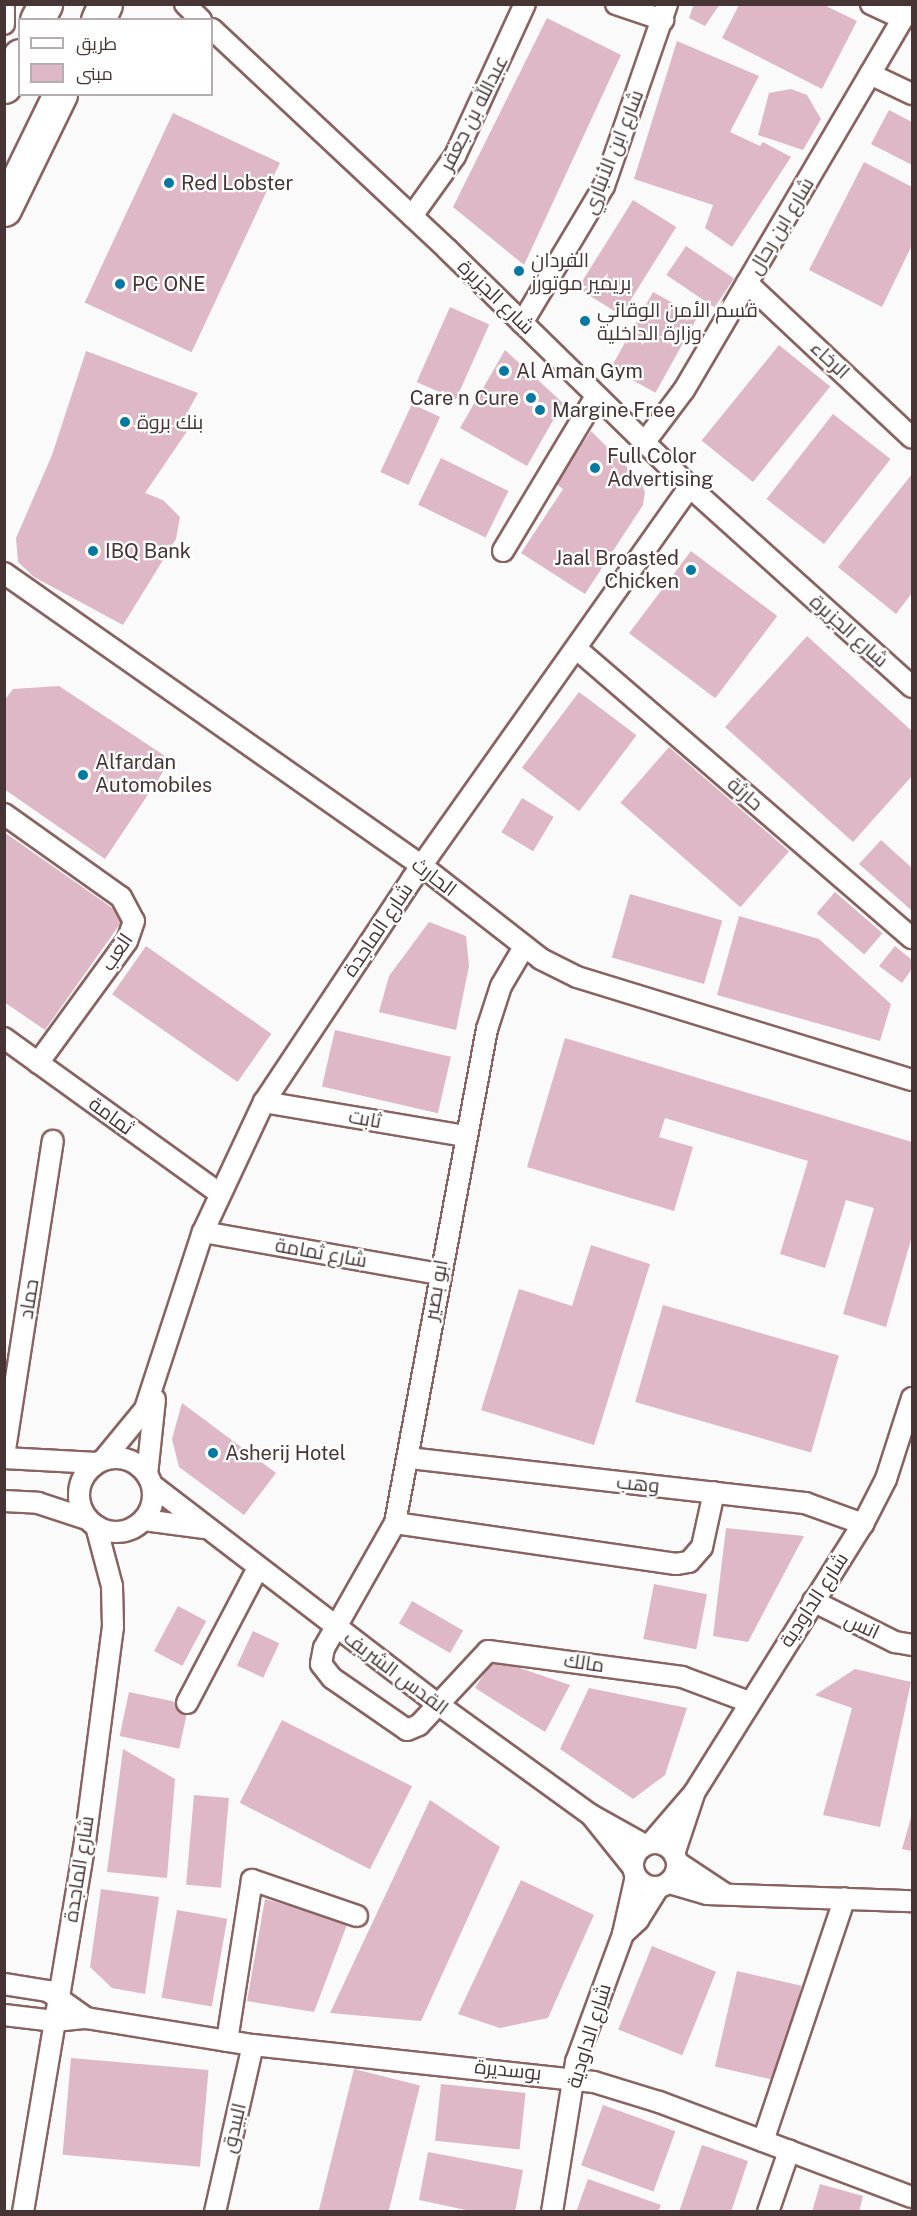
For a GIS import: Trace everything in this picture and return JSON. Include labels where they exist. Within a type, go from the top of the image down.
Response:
[{"type":"highway","points":[[38,18],[45,4]]},
{"type":"highway","points":[[4,86],[18,60]]},
{"type":"highway","points":[[4,209],[59,96]]},
{"type":"street","name":"عبدالله بن جعفر","points":[[412,216],[455,156],[525,4]]},
{"type":"street","points":[[616,4],[665,12]]},
{"type":"street","points":[[871,4],[907,12]]},
{"type":"street","points":[[184,5],[199,18]]},
{"type":"street","points":[[4,7],[4,24]]},
{"type":"street","name":"شارع ابن الأنباري","points":[[522,323],[604,186],[665,12]]},
{"type":"street","name":"شارع ابن رحال","points":[[644,443],[675,406],[907,12]]},
{"type":"street","name":"شارع الجزيرة","points":[[213,30],[412,216],[690,487],[912,687]]},
{"type":"street","points":[[870,74],[912,94]]},
{"type":"street","name":"الرخاء","points":[[747,283],[912,438]]},
{"type":"street","points":[[503,551],[596,396]]},
{"type":"street","name":"شارع الماجدة","points":[[101,1461],[139,1420],[157,1381],[204,1232],[219,1193],[264,1102],[422,866],[578,650],[690,487]]},
{"type":"street","name":"الحارث","points":[[4,573],[422,866],[524,947],[577,977],[912,1080]]},
{"type":"street","name":"حارثة","points":[[578,650],[912,938]]},
{"type":"street","name":"العب","points":[[4,814],[121,897],[134,921],[127,940],[38,1063]]},
{"type":"street","name":"ابو بصير","points":[[439,1705],[419,1725],[406,1730],[341,1685],[321,1664],[324,1648],[395,1523],[409,1458],[438,1274],[494,1004],[524,947]]},
{"type":"street","name":"ثمامة","points":[[4,1038],[219,1193]]},
{"type":"street","name":"ثابت","points":[[264,1102],[466,1136]]},
{"type":"street","name":"حماد","points":[[4,1457],[53,1142]]},
{"type":"street","name":"شارع ثمامة","points":[[204,1232],[438,1274]]},
{"type":"street","name":"شارع الماجدة","points":[[149,1480],[157,1381]]},
{"type":"street","name":"شارع الداودية","points":[[648,1844],[694,1793],[749,1702],[863,1524],[886,1479],[912,1398]]},
{"type":"street","points":[[4,1457],[128,1460],[149,1480],[151,1507],[144,1520],[118,1532],[38,1503],[4,1500]]},
{"type":"street","name":"وهب","points":[[409,1458],[805,1503],[863,1524]]},
{"type":"street","points":[[92,1522],[79,1488],[101,1461]]},
{"type":"street","name":"القدس الشريف","points":[[149,1480],[204,1528],[439,1705],[591,1815],[648,1844]]},
{"type":"street","points":[[395,1523],[676,1564],[689,1562],[702,1547],[714,1492]]},
{"type":"street","name":"القدس الشريف","points":[[144,1520],[204,1528]]},
{"type":"street","name":"شارع الماجدة","points":[[23,2211],[59,1997],[113,1627],[112,1587],[92,1522]]},
{"type":"street","points":[[187,1703],[258,1568]]},
{"type":"street","name":"انس","points":[[813,1601],[895,1642],[912,1645]]},
{"type":"street","name":"مالك","points":[[439,1705],[474,1660],[488,1651],[682,1677],[749,1702]]},
{"type":"street","name":"شارع الداودية","points":[[675,1858],[694,1793]]},
{"type":"street","name":"القدس الشريف","points":[[591,1815],[634,1871]]},
{"type":"street","points":[[725,1894],[675,1858],[664,1845],[648,1844],[636,1854],[634,1871],[645,1885],[664,1885],[687,1891],[725,1894],[912,1901]]},
{"type":"street","points":[[664,1885],[675,1858]]},
{"type":"street","name":"شارع الداودية","points":[[552,2211],[572,2078],[623,1934],[634,1871]]},
{"type":"street","points":[[227,2041],[252,1880],[357,1916]]},
{"type":"street","name":"شارع الداودية","points":[[623,1934],[638,1920],[664,1885]]},
{"type":"street","points":[[763,2141],[845,1898]]},
{"type":"street","name":"بوسديرة","points":[[4,1984],[59,1997],[86,2018]]},
{"type":"street","name":"بوسديرة","points":[[4,2015],[55,2021],[86,2018],[253,2045],[572,2078],[659,2102],[912,2197]]},
{"type":"street","name":"البيدق","points":[[215,2211],[253,2045]]},
{"type":"street","points":[[768,2211],[789,2151]]},
{"type":"building","points":[[694,4],[720,4],[705,26],[689,18]]},
{"type":"building","points":[[739,5],[824,5],[857,21],[822,89],[722,38]]},
{"type":"building","points":[[547,18],[621,55],[524,265],[453,207]]},
{"type":"building","points":[[677,41],[759,76],[730,132],[760,146],[763,142],[791,157],[732,247],[705,228],[713,205],[634,179]]},
{"type":"building","points":[[791,89],[807,95],[821,119],[803,150],[758,135],[769,93]]},
{"type":"building","points":[[889,110],[912,122],[912,165],[871,144]]},
{"type":"building","points":[[173,113],[280,163],[192,352],[85,302]]},
{"type":"building","points":[[864,162],[912,187],[912,245],[882,307],[809,270]]},
{"type":"building","points":[[633,200],[676,227],[621,315],[578,288]]},
{"type":"building","points":[[686,246],[734,278],[715,307],[666,275]]},
{"type":"building","points":[[653,292],[698,317],[655,393],[611,368]]},
{"type":"building","points":[[450,307],[489,324],[456,399],[417,382]]},
{"type":"building","points":[[779,345],[830,387],[753,482],[702,441]]},
{"type":"building","points":[[505,350],[563,403],[527,466],[460,428]]},
{"type":"building","points":[[86,351],[198,393],[183,420],[192,424],[145,493],[163,500],[180,517],[176,539],[123,625],[34,577],[18,562],[16,538],[52,455]]},
{"type":"building","points":[[412,404],[440,417],[408,485],[380,472]]},
{"type":"building","points":[[833,414],[891,459],[824,544],[767,499]]},
{"type":"building","points":[[591,431],[640,480],[645,492],[643,505],[585,594],[521,553],[563,489],[556,484]]},
{"type":"building","points":[[441,458],[508,491],[486,538],[418,505]]},
{"type":"building","points":[[912,474],[912,593],[896,614],[838,567]]},
{"type":"building","points":[[691,551],[777,616],[715,698],[629,633]]},
{"type":"building","points":[[807,636],[912,731],[912,776],[853,842],[725,727]]},
{"type":"building","name":"Alfardan Automobiles","points":[[59,686],[171,760],[105,859],[4,789],[4,701],[13,689]]},
{"type":"building","points":[[579,692],[637,735],[579,811],[522,768]]},
{"type":"building","points":[[669,747],[789,851],[740,907],[620,803]]},
{"type":"building","points":[[522,798],[554,817],[533,851],[501,832]]},
{"type":"building","points":[[4,832],[125,917],[45,1030],[4,1002]]},
{"type":"building","points":[[881,840],[912,868],[911,910],[859,864]]},
{"type":"building","points":[[835,892],[883,933],[864,954],[817,913]]},
{"type":"building","points":[[630,894],[722,920],[704,984],[612,957]]},
{"type":"building","points":[[739,916],[819,939],[891,1004],[880,1041],[717,995]]},
{"type":"building","points":[[429,922],[466,936],[469,966],[456,1030],[379,1012],[389,976]]},
{"type":"building","points":[[146,946],[271,1034],[237,1082],[112,994]]},
{"type":"building","points":[[895,946],[912,960],[912,969],[902,983],[879,966]]},
{"type":"building","points":[[335,1030],[451,1057],[438,1113],[322,1087]]},
{"type":"building","points":[[565,1038],[912,1142],[912,1236],[886,1327],[843,1314],[874,1208],[846,1200],[825,1268],[780,1254],[808,1161],[665,1118],[659,1137],[693,1147],[674,1211],[527,1167]]},
{"type":"building","points":[[591,1245],[650,1264],[594,1445],[481,1410],[519,1289],[572,1306]]},
{"type":"building","points":[[663,1305],[839,1355],[811,1453],[635,1402]]},
{"type":"building","name":"Asherij Hotel","points":[[182,1403],[276,1473],[244,1515],[179,1467],[172,1439]]},
{"type":"building","points":[[726,1528],[804,1536],[748,1642],[713,1636]]},
{"type":"building","points":[[654,1584],[707,1594],[696,1649],[643,1639]]},
{"type":"building","points":[[412,1601],[463,1630],[450,1653],[399,1624]]},
{"type":"building","points":[[178,1606],[206,1621],[182,1666],[154,1651]]},
{"type":"building","points":[[253,1631],[279,1643],[263,1678],[237,1665]]},
{"type":"building","points":[[493,1659],[570,1685],[545,1732],[475,1688]]},
{"type":"building","points":[[855,1669],[911,1682],[880,1827],[823,1815],[852,1708],[815,1695]]},
{"type":"building","points":[[589,1688],[687,1708],[665,1775],[633,1799],[560,1749]]},
{"type":"building","points":[[129,1692],[189,1705],[179,1749],[120,1736]]},
{"type":"building","points":[[282,1720],[412,1786],[370,1869],[240,1803]]},
{"type":"building","points":[[123,1749],[175,1779],[167,1878],[107,1872]]},
{"type":"building","points":[[194,1795],[229,1798],[221,1888],[186,1885]]},
{"type":"building","points":[[430,1800],[500,1847],[421,2021],[330,2013]]},
{"type":"building","points":[[912,1814],[912,1851],[902,1849]]},
{"type":"building","points":[[521,1880],[594,1915],[548,2018],[500,2028],[458,2014]]},
{"type":"building","points":[[101,1889],[159,1897],[145,1994],[112,1988],[90,1967]]},
{"type":"building","points":[[265,1899],[348,1922],[314,2012],[247,2001]]},
{"type":"building","points":[[177,1910],[227,1919],[212,2007],[162,1998]]},
{"type":"building","points":[[652,1946],[716,1972],[682,2055],[618,2029]]},
{"type":"building","points":[[737,1971],[801,1986],[779,2081],[715,2066]]},
{"type":"building","points":[[71,2058],[208,2070],[200,2167],[63,2155]]},
{"type":"building","points":[[354,2069],[420,2085],[388,2212],[318,2212]]},
{"type":"building","points":[[441,2084],[526,2093],[520,2150],[435,2141]]},
{"type":"building","points":[[603,2105],[675,2131],[653,2191],[581,2165]]},
{"type":"building","points":[[702,2145],[748,2161],[731,2212],[679,2212]]},
{"type":"building","points":[[428,2152],[523,2170],[515,2212],[475,2212],[419,2200]]},
{"type":"building","points":[[588,2179],[661,2205],[658,2212],[576,2212]]},
{"type":"building","points":[[820,2184],[863,2196],[859,2212],[812,2212]]},
{"type":"place","name":"Red Lobster","points":[[169,183]]},
{"type":"place","name":"الفردان بريمير موتورز","points":[[519,271]]},
{"type":"place","name":"PC ONE","points":[[120,284]]},
{"type":"place","name":"قسم الأمن الوقائي وزارة الداخلية","points":[[585,321]]},
{"type":"place","name":"Al Aman Gym","points":[[504,371]]},
{"type":"place","name":"Care n Cure","points":[[531,398]]},
{"type":"place","name":"Margine Free","points":[[540,410]]},
{"type":"place","name":"بنك بروة","points":[[125,422]]},
{"type":"place","name":"Full Color Advertising","points":[[595,468]]},
{"type":"place","name":"IBQ Bank","points":[[93,551]]},
{"type":"place","name":"Jaal Broasted Chicken","points":[[691,570]]},
{"type":"place","name":"Alfardan Automobiles","points":[[83,775]]},
{"type":"place","name":"Asherij Hotel","points":[[213,1453]]}]
